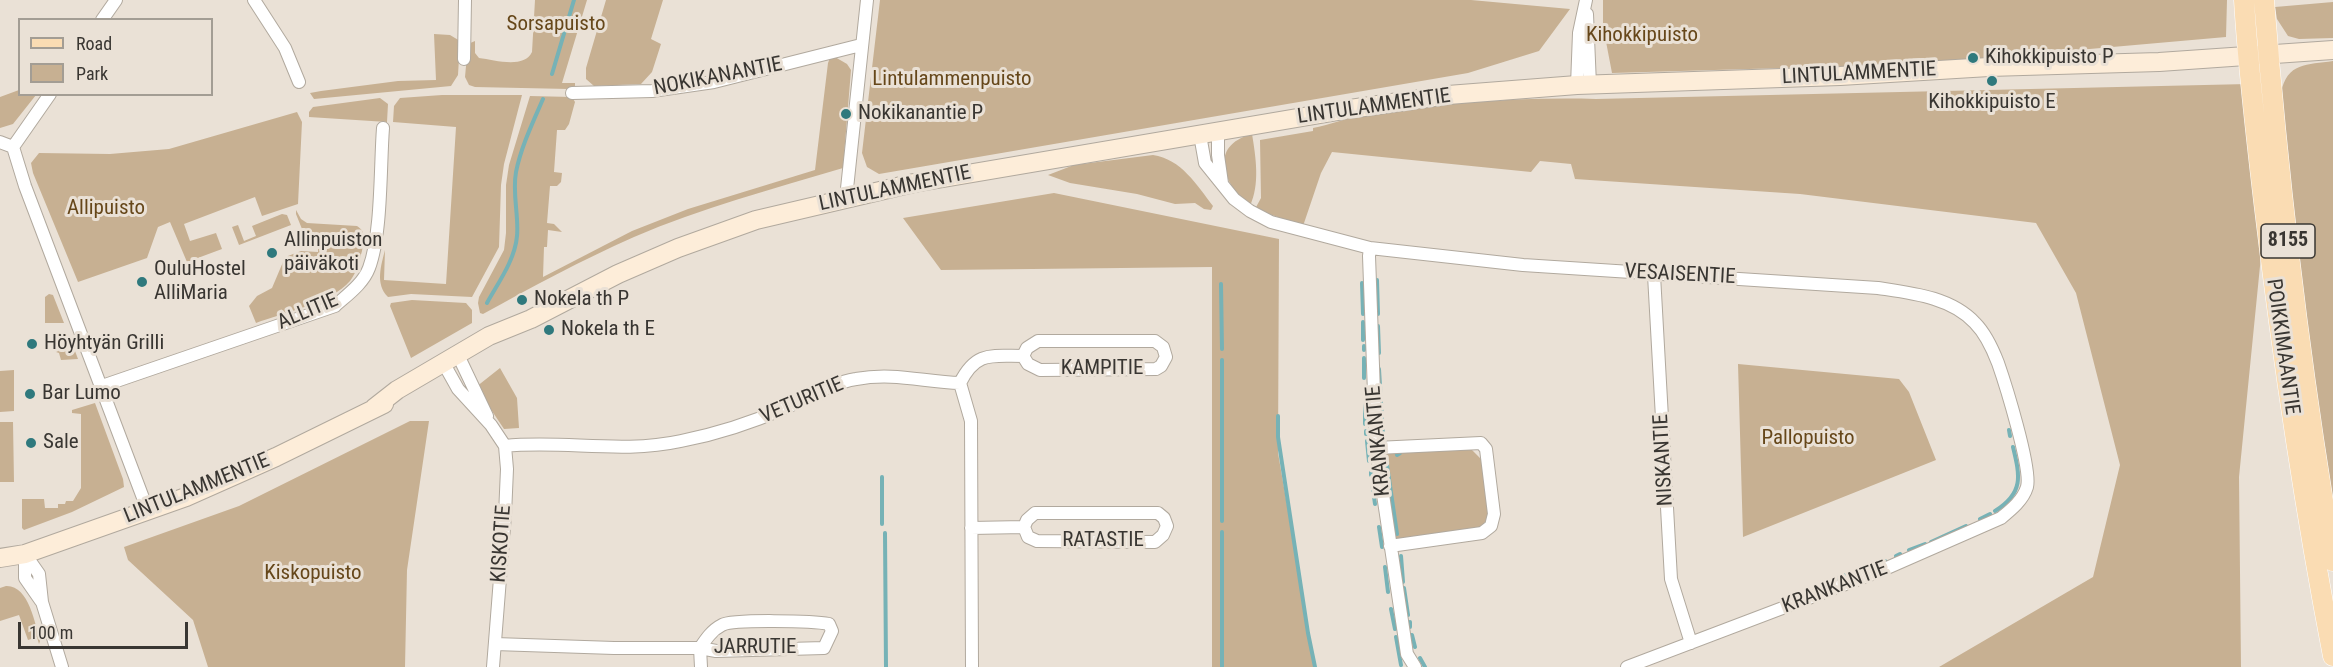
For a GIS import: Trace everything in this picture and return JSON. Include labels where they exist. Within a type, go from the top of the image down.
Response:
[{"type":"main road","name":"POIKKIMAANTIE","points":[[2244,0],[2247,56],[2277,315],[2311,484],[2333,561]]},
{"type":"main road","name":"POIKKIMAANTIE","points":[[2264,0],[2311,484],[2333,656]]},
{"type":"street","points":[[103,18],[116,0]]},
{"type":"street","points":[[254,0],[285,48],[299,82]]},
{"type":"street","points":[[464,59],[465,0]]},
{"type":"street","points":[[846,198],[867,0]]},
{"type":"street","points":[[1584,85],[1579,33],[1586,0]]},
{"type":"street","name":"NOKIKANANTIE","points":[[572,93],[652,91],[714,82],[861,45]]},
{"type":"street","name":"LINTULAMMENTIE","points":[[10,559],[148,511],[276,457],[374,408],[423,388],[453,364],[494,346],[531,319],[618,274],[678,248],[756,220],[914,183],[1350,108],[1448,95],[1584,85],[2159,62],[2333,50]]},
{"type":"street","points":[[13,147],[49,96]]},
{"type":"street","name":"ALLITIE","points":[[102,386],[335,306],[354,290],[368,270],[375,245],[383,128]]},
{"type":"street","points":[[1218,132],[1222,184]]},
{"type":"street","name":"VESAISENTIE","points":[[1200,135],[1205,163],[1234,199],[1271,222],[1370,248],[1443,258],[1654,275],[1878,288],[1928,296],[1961,312],[1976,323],[1997,361],[2026,464],[2028,486]]},
{"type":"street","points":[[0,142],[13,147]]},
{"type":"street","points":[[13,147],[25,186],[148,511]]},
{"type":"street","name":"KRANKANTIE","points":[[1370,248],[1376,448],[1407,654],[1415,667]]},
{"type":"street","name":"NISKANTIE","points":[[1654,275],[1671,579],[1691,643]]},
{"type":"street","name":"KAMPITIE","points":[[1038,341],[1155,341],[1163,347],[1166,357],[1161,366],[1156,369],[1040,370],[1028,364],[1023,356],[1027,348],[1038,341]]},
{"type":"street","points":[[972,667],[971,421],[960,383],[968,368],[977,360],[994,356],[1023,356]]},
{"type":"street","points":[[453,364],[458,389],[491,425],[505,446]]},
{"type":"street","name":"VETURITIE","points":[[505,446],[523,444],[598,448],[679,442],[750,423],[838,384],[855,379],[885,375],[960,383]]},
{"type":"street","points":[[1376,448],[1481,443],[1486,448],[1494,514],[1491,526],[1482,533],[1390,546]]},
{"type":"street","name":"KISKOTIE","points":[[494,667],[506,504],[505,446]]},
{"type":"street","name":"KRANKANTIE","points":[[1627,667],[1880,571],[2001,518],[2016,506],[2028,486]]},
{"type":"street","name":"RATASTIE","points":[[1035,513],[1158,513],[1164,518],[1167,526],[1163,535],[1155,542],[1037,541],[1028,537],[1024,527],[1027,520],[1035,513]]},
{"type":"street","points":[[971,528],[1024,527]]},
{"type":"street","points":[[10,559],[42,602],[62,667]]},
{"type":"street","name":"JARRUTIE","points":[[495,644],[700,648],[716,651],[824,648],[832,631],[829,624],[813,621],[724,624],[710,633],[700,648]]},
{"type":"street","points":[[700,648],[701,667]]},
{"type":"green space","name":"Sorsapuisto","points":[[535,0],[587,0],[562,83],[575,83],[575,87],[569,89],[469,85],[465,77],[468,44],[475,41],[475,53],[479,58],[508,62],[523,60],[532,52]]},
{"type":"green space","points":[[606,0],[663,0],[651,39],[661,44],[652,72],[641,84],[594,86],[586,79],[586,68]]},
{"type":"green space","name":"Lintulammenpuisto","points":[[880,0],[1471,0],[1570,9],[1539,51],[1468,73],[879,174],[867,167],[862,153]]},
{"type":"green space","name":"Kihokkipuisto","points":[[1603,0],[2227,0],[2226,37],[1919,64],[1612,73],[1603,26]]},
{"type":"green space","points":[[2333,2],[2333,38],[2299,39],[2288,36],[2277,19],[2275,7]]},
{"type":"green space","points":[[434,34],[450,35],[460,41],[458,75],[451,86],[314,99],[310,93],[398,81],[436,80]]},
{"type":"green space","points":[[835,57],[847,64],[851,70],[843,168],[737,200],[659,227],[595,255],[483,314],[480,313],[479,297],[504,250],[506,185],[509,165],[530,96],[572,97],[575,102],[569,124],[565,130],[557,130],[554,172],[562,173],[561,182],[557,186],[550,186],[547,223],[554,224],[562,232],[548,230],[547,247],[544,247],[543,277],[632,231],[688,209],[815,170],[828,63],[830,58]]},
{"type":"green space","points":[[2333,61],[2333,504],[2302,311],[2281,93],[2288,75],[2293,70],[2307,65]]},
{"type":"green space","points":[[2248,84],[2261,256],[2239,477],[2241,667],[1939,667],[2093,577],[2120,465],[2076,293],[2036,223],[1800,194],[1575,179],[1571,164],[1540,161],[1531,172],[1332,152],[1321,173],[1303,226],[1255,209],[1261,198],[1260,140],[1313,131],[1313,128],[1356,117],[1420,108],[1537,99]]},
{"type":"green space","points":[[18,90],[18,96],[35,96],[13,124],[0,128],[0,97]]},
{"type":"green space","points":[[442,95],[522,95],[504,164],[499,247],[472,297],[411,294],[388,297],[380,281],[385,250],[384,280],[446,284],[456,127],[393,122],[394,106],[400,98]]},
{"type":"green space","points":[[380,98],[388,104],[387,122],[309,117],[309,112],[313,107]]},
{"type":"green space","name":"Allipuisto","points":[[297,112],[302,122],[298,204],[262,216],[255,197],[184,224],[190,241],[216,233],[222,249],[187,262],[170,222],[158,227],[147,258],[78,282],[33,173],[31,163],[39,153],[110,154],[169,149]]},
{"type":"green space","points":[[1252,134],[1256,180],[1250,206],[1233,187],[1224,166],[1229,147]]},
{"type":"green space","points":[[1153,155],[1163,157],[1188,174],[1213,206],[1211,210],[1204,209],[1195,203],[1175,204],[1137,194],[1070,183],[1048,175],[1074,165]]},
{"type":"green space","points":[[1054,193],[1279,239],[1278,453],[1315,667],[1212,667],[1212,267],[941,270],[903,218]]},
{"type":"green space","points":[[296,210],[301,219],[307,223],[360,228],[364,234],[364,240],[358,266],[350,281],[342,289],[319,301],[256,323],[249,306],[257,296],[272,288],[288,256],[301,251],[318,252],[318,245],[308,244]]},
{"type":"green space","points":[[282,214],[287,215],[291,225],[239,245],[232,227],[238,225],[244,241],[256,236],[252,226]]},
{"type":"green space","points":[[49,294],[53,295],[64,323],[45,323],[45,297]]},
{"type":"green space","points":[[412,300],[466,303],[472,310],[472,323],[411,358],[390,306],[391,303]]},
{"type":"green space","points":[[51,334],[69,335],[78,359],[61,360],[59,353],[53,351]]},
{"type":"green space","name":"Pallopuisto","points":[[1738,364],[1899,379],[1909,392],[1936,460],[1743,537]]},
{"type":"green space","points":[[500,368],[517,398],[519,428],[504,429],[476,387]]},
{"type":"green space","points":[[14,370],[14,411],[0,412],[0,371]]},
{"type":"green space","points":[[95,403],[124,487],[72,512],[24,530],[22,528],[22,499],[44,499],[45,508],[58,508],[58,504],[73,501],[81,488],[81,414],[72,413],[72,410]]},
{"type":"green space","name":"Kiskopuisto","points":[[410,421],[429,421],[407,570],[405,667],[208,667],[193,620],[128,560],[124,547],[239,506]]},
{"type":"green space","points":[[0,422],[13,422],[14,482],[0,482]]},
{"type":"green space","points":[[1470,448],[1481,459],[1488,513],[1480,529],[1399,540],[1394,537],[1382,459],[1386,453]]},
{"type":"green space","points":[[14,587],[26,598],[33,616],[39,644],[37,637],[28,640],[19,615],[0,621],[0,588]]},
{"type":"waterway","points":[[552,74],[574,0]]},
{"type":"waterway","points":[[487,303],[516,245],[516,172],[524,144],[543,99]]},
{"type":"waterway","points":[[1377,280],[1378,314]]},
{"type":"waterway","points":[[1362,283],[1363,314]]},
{"type":"waterway","points":[[1221,284],[1222,349]]},
{"type":"waterway","points":[[1363,322],[1363,340]]},
{"type":"waterway","points":[[1378,326],[1379,353]]},
{"type":"waterway","points":[[1364,358],[1364,378]]},
{"type":"waterway","points":[[1222,360],[1222,521]]},
{"type":"waterway","points":[[1379,369],[1383,435]]},
{"type":"waterway","points":[[1364,390],[1365,394]]},
{"type":"waterway","points":[[1365,402],[1365,424]]},
{"type":"waterway","points":[[1278,416],[1278,437],[1315,667]]},
{"type":"waterway","points":[[2009,430],[2010,436]]},
{"type":"waterway","points":[[1367,441],[1369,461]]},
{"type":"waterway","points":[[1995,511],[2011,497],[2018,483],[2013,447]]},
{"type":"waterway","points":[[1386,458],[1397,534]]},
{"type":"waterway","points":[[882,477],[882,524]]},
{"type":"waterway","points":[[1372,482],[1375,504]]},
{"type":"waterway","points":[[1980,519],[1990,514]]},
{"type":"waterway","points":[[1931,542],[1966,526]]},
{"type":"waterway","points":[[1379,527],[1382,547]]},
{"type":"waterway","points":[[1222,532],[1222,667]]},
{"type":"waterway","points":[[885,533],[886,667]]},
{"type":"waterway","points":[[1909,550],[1925,544]]},
{"type":"waterway","points":[[1896,556],[1900,554]]},
{"type":"waterway","points":[[1401,556],[1403,582]]},
{"type":"waterway","points":[[1830,581],[1885,561]]},
{"type":"waterway","points":[[1385,567],[1388,592]]},
{"type":"waterway","points":[[1404,588],[1408,615]]},
{"type":"waterway","points":[[1391,609],[1395,629]]},
{"type":"waterway","points":[[1410,622],[1410,627]]},
{"type":"waterway","points":[[1412,635],[1415,647]]},
{"type":"waterway","points":[[1396,637],[1401,665]]},
{"type":"waterway","points":[[1420,658],[1425,667]]},
{"type":"place","name":"Kihokkipuisto P","points":[[1973,58]]},
{"type":"place","name":"Kihokkipuisto E","points":[[1992,81]]},
{"type":"place","name":"Nokikanantie P","points":[[846,114]]},
{"type":"place","name":"Allinpuiston päiväkoti","points":[[272,253]]},
{"type":"place","name":"OuluHostel AlliMaria","points":[[142,282]]},
{"type":"place","name":"Nokela th P","points":[[522,300]]},
{"type":"place","name":"Nokela th E","points":[[549,330]]},
{"type":"place","name":"Höyhtyän Grilli","points":[[32,344]]},
{"type":"place","name":"Bar Lumo","points":[[30,394]]},
{"type":"place","name":"Sale","points":[[31,443]]}]
